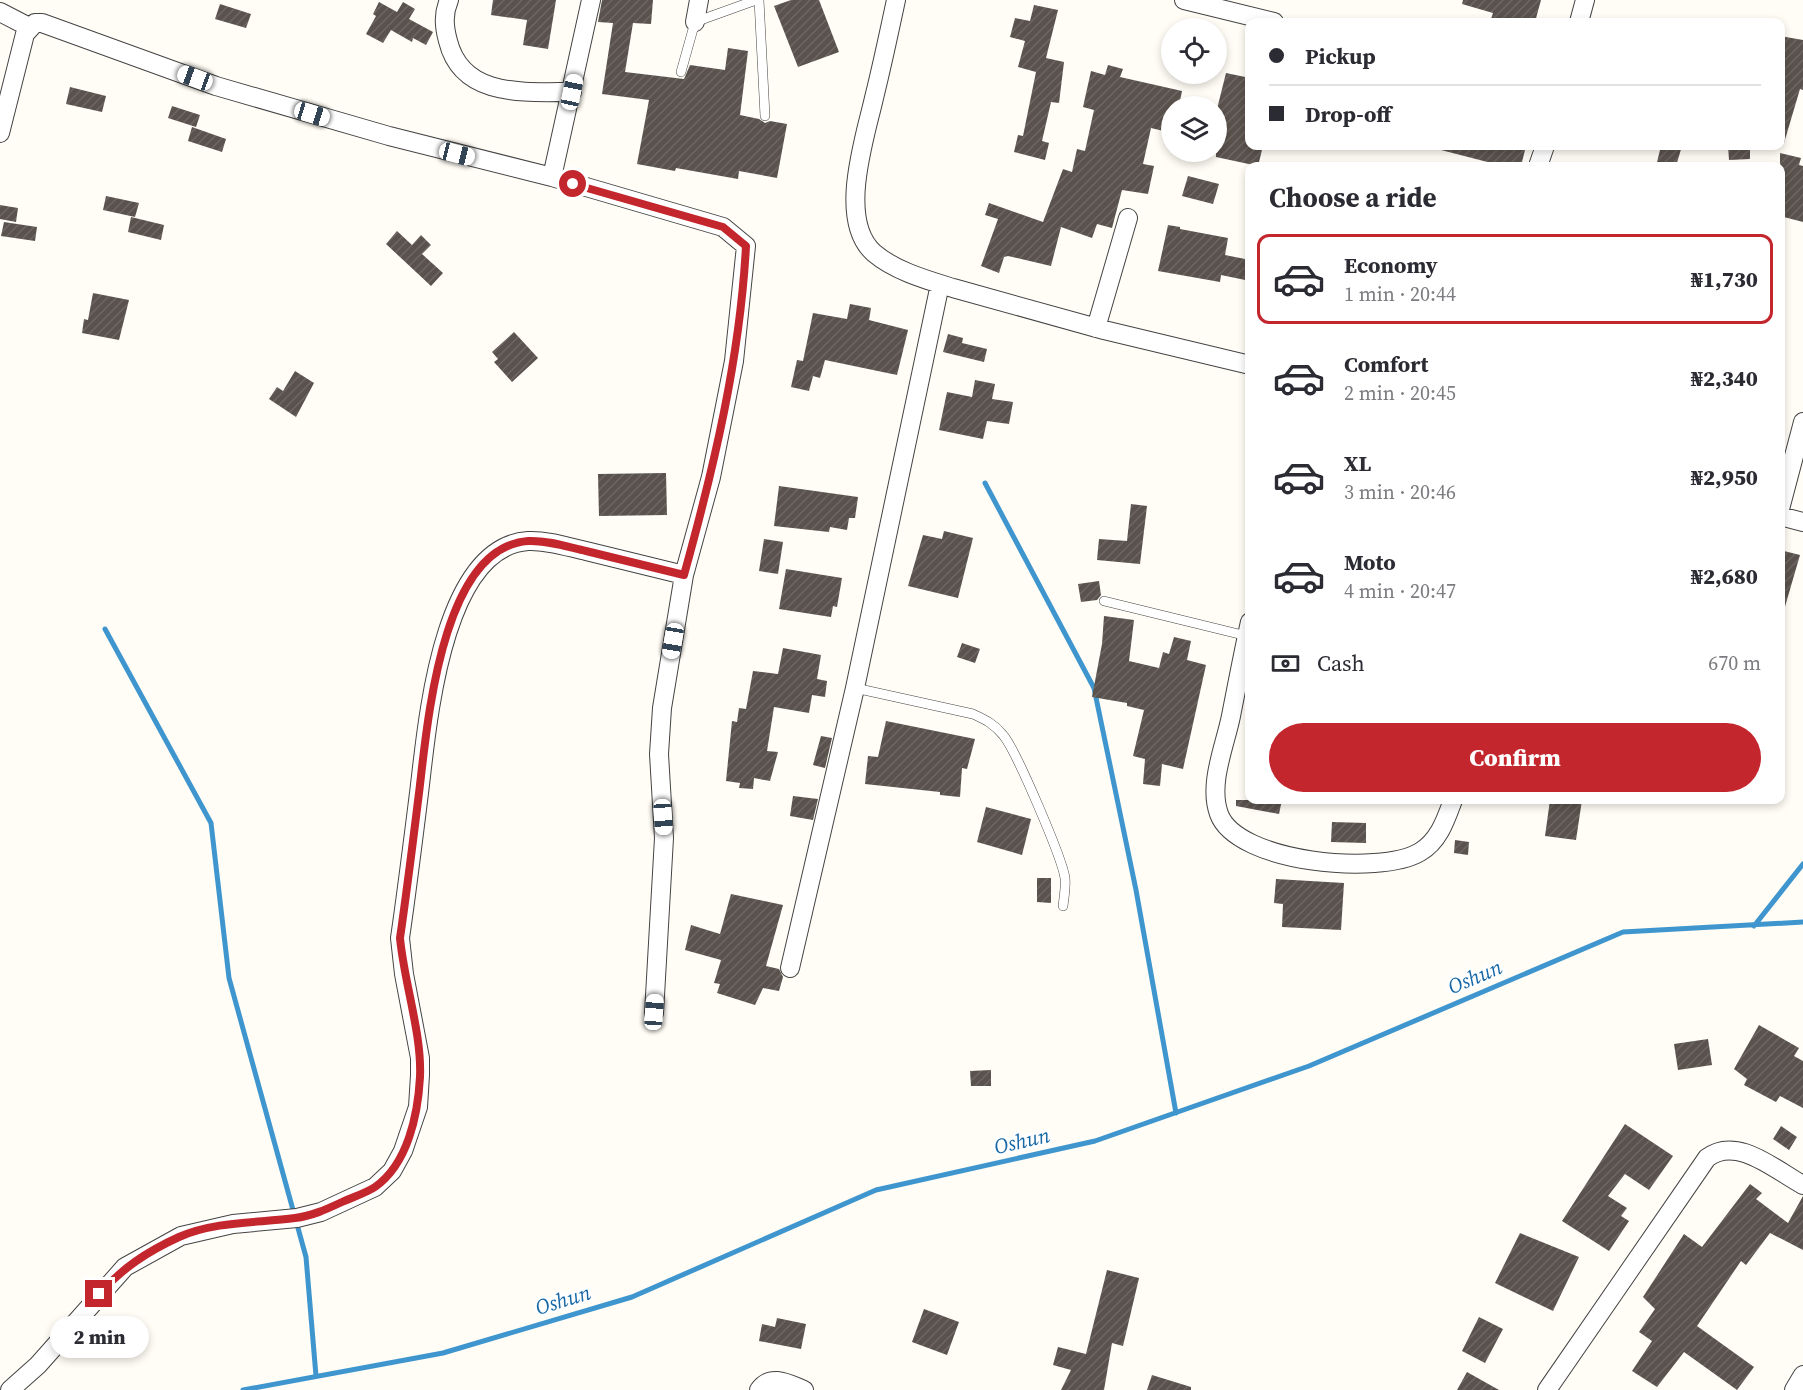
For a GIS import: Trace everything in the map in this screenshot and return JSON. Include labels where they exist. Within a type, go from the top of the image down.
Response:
[{"type":"street","points":[[449,0],[444,12],[446,34],[452,57],[462,72],[484,84],[525,92],[572,92]]},
{"type":"street","points":[[552,177],[591,0]]},
{"type":"street","points":[[695,22],[699,0]]},
{"type":"street","points":[[896,0],[858,165],[856,211],[864,238],[872,251],[888,262],[940,284],[1096,328],[1245,364]]},
{"type":"street","points":[[1184,0],[1243,7],[1266,18]]},
{"type":"street","points":[[1580,18],[1585,0]]},
{"type":"street","points":[[9,10],[29,27]]},
{"type":"street","points":[[0,133],[25,34],[29,27],[42,22],[216,86],[379,133],[552,177],[723,227],[746,246],[734,361],[711,477],[684,575],[662,708],[659,754],[664,838],[654,1012]]},
{"type":"street","points":[[1096,328],[1128,218]]},
{"type":"street","points":[[790,968],[855,688],[940,284]]},
{"type":"street","points":[[1785,490],[1803,422]]},
{"type":"street","points":[[1785,517],[1803,522]]},
{"type":"street","points":[[10,1390],[38,1365],[125,1267],[181,1236],[233,1224],[297,1218],[321,1212],[375,1187],[392,1171],[403,1151],[418,1107],[420,1058],[404,974],[400,938],[433,688],[446,634],[465,590],[488,560],[509,546],[528,541],[558,544],[684,575]]},
{"type":"street","points":[[1245,644],[1216,791],[1219,812],[1224,824],[1233,831],[1280,856],[1305,860],[1371,863],[1407,857],[1421,852],[1437,836],[1451,804]]},
{"type":"street","points":[[1547,1390],[1707,1158],[1714,1152],[1737,1149],[1803,1185]]},
{"type":"street","points":[[1794,1390],[1803,1375]]},
{"type":"street","points":[[759,1390],[766,1383],[778,1380],[804,1390]]},
{"type":"lane","points":[[681,72],[695,22],[758,0],[765,116]]},
{"type":"lane","points":[[1104,601],[1245,628]]},
{"type":"lane","points":[[855,688],[973,714],[991,722],[1005,737],[1016,757],[1059,858],[1065,878],[1064,906]]},
{"type":"building","points":[[493,0],[556,0],[548,49],[523,45],[527,20],[491,15]]},
{"type":"building","points":[[602,0],[653,0],[651,24],[633,23],[625,72],[684,79],[690,65],[725,70],[728,48],[748,51],[740,115],[759,119],[765,123],[770,121],[787,124],[777,178],[739,171],[738,179],[637,164],[649,100],[602,94],[613,23],[598,22]]},
{"type":"building","points":[[791,0],[819,0],[839,52],[798,67],[774,6]]},
{"type":"building","points":[[1463,0],[1541,0],[1536,18],[1491,18],[1493,13],[1462,4]]},
{"type":"building","points":[[379,2],[397,12],[403,2],[415,9],[409,19],[433,32],[426,45],[413,38],[412,42],[391,30],[383,43],[366,34],[376,16],[373,14]]},
{"type":"building","points":[[220,4],[251,14],[246,28],[215,19]]},
{"type":"building","points":[[1034,5],[1058,10],[1046,58],[1064,62],[1059,103],[1051,102],[1042,141],[1049,143],[1045,160],[1014,152],[1018,135],[1023,136],[1036,72],[1018,67],[1025,41],[1010,37],[1015,18],[1030,21]]},
{"type":"building","points":[[1785,37],[1803,40],[1803,90],[1800,89],[1785,140]]},
{"type":"building","points":[[1108,65],[1123,69],[1120,77],[1182,91],[1181,96],[1161,96],[1161,130],[1151,128],[1143,164],[1154,166],[1148,194],[1122,190],[1112,228],[1097,224],[1092,238],[1061,227],[1051,266],[1008,256],[1004,257],[999,273],[981,266],[998,219],[985,215],[989,203],[1043,222],[1063,169],[1072,172],[1077,149],[1085,151],[1094,110],[1083,107],[1091,71],[1105,75]]},
{"type":"building","points":[[1227,73],[1245,77],[1245,150],[1262,150],[1259,162],[1245,163],[1227,159],[1227,96],[1220,96],[1223,84],[1227,84]]},
{"type":"building","points":[[70,87],[106,96],[102,112],[66,104]]},
{"type":"building","points":[[172,106],[200,115],[196,127],[168,118]]},
{"type":"building","points":[[192,127],[226,139],[222,152],[188,141]]},
{"type":"building","points":[[1441,150],[1525,150],[1522,162],[1488,162]]},
{"type":"building","points":[[1660,150],[1681,150],[1677,162],[1657,162]]},
{"type":"building","points":[[1728,150],[1750,150],[1750,159],[1729,160]]},
{"type":"building","points":[[1780,153],[1801,158],[1799,165],[1803,166],[1803,222],[1785,217],[1785,162],[1780,162]]},
{"type":"building","points":[[1188,176],[1219,184],[1213,204],[1182,196]]},
{"type":"building","points":[[106,196],[139,203],[135,217],[103,210]]},
{"type":"building","points":[[0,205],[18,208],[16,222],[0,219]]},
{"type":"building","points":[[131,217],[164,225],[161,240],[128,232]]},
{"type":"building","points":[[4,222],[37,227],[35,241],[1,236]]},
{"type":"building","points":[[1168,225],[1228,238],[1225,255],[1245,259],[1245,280],[1221,275],[1220,282],[1158,271]]},
{"type":"building","points":[[397,231],[412,245],[421,235],[431,245],[422,254],[443,273],[431,286],[386,244]]},
{"type":"building","points":[[93,293],[129,300],[119,340],[82,333],[84,319],[88,320]]},
{"type":"building","points":[[850,304],[871,308],[869,320],[908,330],[897,375],[825,360],[820,378],[813,376],[809,391],[791,387],[797,360],[803,361],[813,313],[847,319]]},
{"type":"building","points":[[514,332],[538,358],[512,382],[494,362],[498,359],[492,352]]},
{"type":"building","points":[[948,334],[963,338],[962,343],[987,349],[984,362],[943,352]]},
{"type":"building","points":[[295,371],[314,383],[296,417],[269,399],[277,387],[283,391]]},
{"type":"building","points":[[975,380],[995,384],[992,399],[1013,402],[1009,424],[987,421],[983,439],[939,430],[947,392],[972,397]]},
{"type":"building","points":[[666,473],[667,515],[599,516],[598,474]]},
{"type":"building","points":[[779,486],[858,497],[855,518],[849,518],[847,530],[830,527],[829,532],[774,526]]},
{"type":"building","points":[[1131,504],[1147,506],[1140,564],[1097,560],[1099,539],[1127,541]]},
{"type":"building","points":[[944,531],[973,538],[958,598],[908,586],[923,535],[942,539]]},
{"type":"building","points":[[764,539],[783,542],[778,574],[759,571]]},
{"type":"building","points":[[1785,551],[1800,555],[1785,607]]},
{"type":"building","points":[[786,569],[842,578],[837,607],[833,606],[831,617],[779,609]]},
{"type":"building","points":[[1099,581],[1101,595],[1097,600],[1081,602],[1078,584]]},
{"type":"building","points":[[1104,616],[1134,620],[1129,661],[1159,668],[1163,652],[1169,654],[1174,637],[1191,641],[1187,660],[1206,665],[1183,769],[1162,764],[1160,786],[1143,784],[1145,759],[1133,756],[1144,710],[1127,706],[1127,703],[1092,697],[1102,644]]},
{"type":"building","points":[[962,643],[980,649],[975,663],[957,657]]},
{"type":"building","points":[[783,648],[821,655],[817,679],[827,681],[825,697],[812,695],[809,713],[774,707],[767,751],[778,752],[770,781],[754,778],[753,789],[739,788],[740,783],[726,781],[732,721],[737,722],[739,708],[746,709],[753,671],[778,674]]},
{"type":"building","points":[[886,721],[975,739],[967,769],[962,768],[960,797],[940,795],[940,792],[865,784],[868,756],[878,757]]},
{"type":"building","points":[[821,736],[832,738],[825,768],[813,765]]},
{"type":"building","points":[[793,796],[818,799],[813,820],[790,816]]},
{"type":"building","points":[[1236,800],[1245,800],[1245,804],[1281,804],[1279,814],[1236,806]]},
{"type":"building","points":[[1549,804],[1581,804],[1576,840],[1545,836]]},
{"type":"building","points":[[986,807],[1031,819],[1022,855],[977,842]]},
{"type":"building","points":[[1332,822],[1366,823],[1366,843],[1331,842]]},
{"type":"building","points":[[1455,840],[1469,842],[1468,855],[1454,853]]},
{"type":"building","points":[[1037,878],[1051,878],[1051,903],[1037,902]]},
{"type":"building","points":[[1276,879],[1344,883],[1341,930],[1282,927],[1283,904],[1274,903]]},
{"type":"building","points":[[731,894],[783,905],[766,966],[779,969],[783,977],[779,991],[763,988],[755,1005],[717,993],[720,984],[714,983],[721,960],[685,950],[691,925],[720,934]]},
{"type":"building","points":[[1759,1025],[1799,1048],[1794,1056],[1803,1061],[1803,1108],[1780,1096],[1776,1102],[1744,1085],[1747,1079],[1734,1069]]},
{"type":"building","points":[[1708,1039],[1712,1065],[1678,1070],[1674,1044]]},
{"type":"building","points":[[991,1070],[991,1086],[971,1086],[970,1071]]},
{"type":"building","points":[[1625,1124],[1673,1156],[1649,1190],[1625,1174],[1608,1196],[1627,1208],[1621,1216],[1629,1221],[1609,1251],[1562,1221]]},
{"type":"building","points":[[1781,1126],[1797,1137],[1789,1150],[1773,1139]]},
{"type":"building","points":[[1750,1184],[1762,1193],[1756,1199],[1788,1223],[1803,1196],[1803,1250],[1770,1233],[1746,1265],[1741,1261],[1697,1326],[1754,1367],[1737,1390],[1684,1352],[1657,1387],[1632,1371],[1652,1341],[1639,1332],[1655,1309],[1643,1297],[1684,1234],[1702,1247]]},
{"type":"building","points":[[1520,1233],[1579,1257],[1553,1311],[1495,1283]]},
{"type":"building","points":[[1107,1270],[1139,1278],[1123,1346],[1112,1343],[1104,1390],[1061,1390],[1071,1370],[1053,1365],[1058,1347],[1086,1354]]},
{"type":"building","points":[[924,1309],[959,1322],[947,1355],[912,1342]]},
{"type":"building","points":[[1479,1317],[1503,1329],[1485,1363],[1462,1351]]},
{"type":"building","points":[[777,1318],[806,1324],[801,1349],[759,1341],[762,1324],[775,1327]]},
{"type":"building","points":[[1467,1372],[1499,1390],[1457,1390]]},
{"type":"building","points":[[1152,1375],[1191,1387],[1191,1390],[1147,1390]]},
{"type":"waterway","points":[[985,483],[1094,688],[1136,890],[1176,1113]]},
{"type":"waterway","points":[[105,629],[211,823],[229,978],[306,1257],[316,1376]]},
{"type":"waterway","points":[[1754,926],[1803,864]]},
{"type":"waterway","name":"Oshun","points":[[243,1390],[443,1353],[632,1297],[876,1190],[1095,1141],[1309,1066],[1623,932],[1803,922]]},
{"type":"route","points":[[99,1294],[125,1267],[181,1236],[233,1224],[297,1218],[321,1212],[375,1187],[392,1171],[403,1151],[418,1107],[420,1058],[404,974],[400,938],[433,688],[446,634],[465,590],[488,560],[509,546],[528,541],[558,544],[684,575],[711,477],[734,361],[746,246],[723,227],[573,184]]}]
